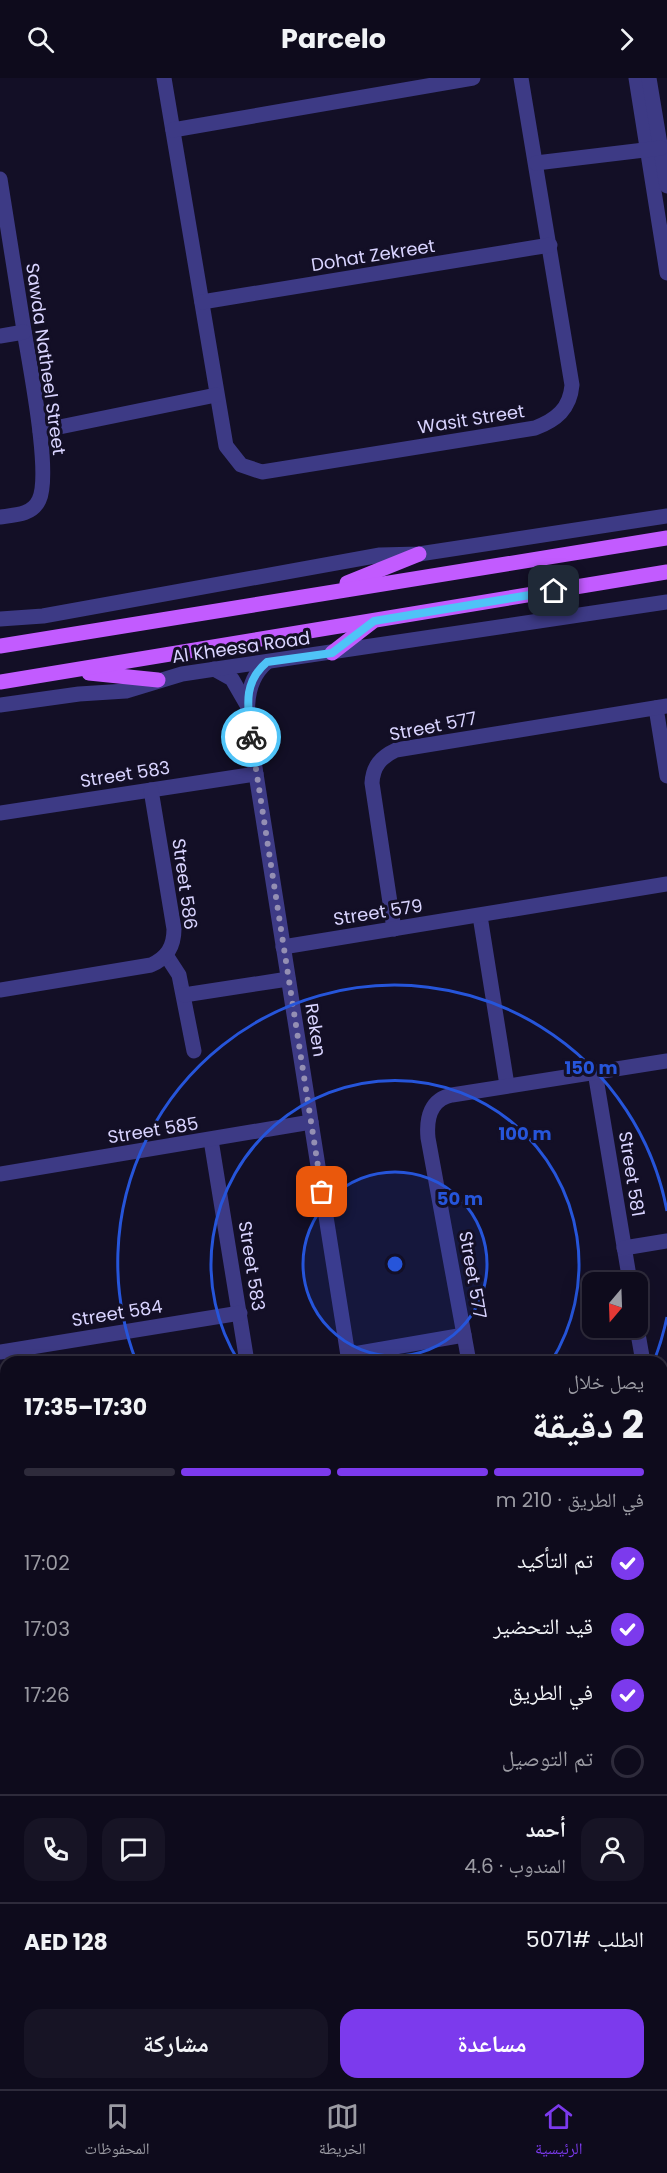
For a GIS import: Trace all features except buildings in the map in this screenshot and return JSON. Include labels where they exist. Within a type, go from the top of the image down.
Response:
[{"type":"main road","name":"Al Kheesa Road","points":[[0,646],[667,538]]},
{"type":"main road","points":[[328,593],[419,554]]},
{"type":"main road","name":"Al Kheesa Road","points":[[0,682],[667,572]]},
{"type":"main road","points":[[332,653],[374,621]]},
{"type":"main road","points":[[68,671],[158,680]]},
{"type":"street","name":"Wasit Street","points":[[164,78],[226,446],[232,456],[242,465],[262,472],[535,428],[550,422],[564,409],[572,385],[521,78]]},
{"type":"street","points":[[173,130],[472,78]]},
{"type":"street","points":[[636,78],[653,144],[667,186]]},
{"type":"street","points":[[649,78],[653,144],[667,273]]},
{"type":"street","points":[[536,162],[599,153],[615,155],[653,144]]},
{"type":"street","name":"Sawda Natheel Street","points":[[0,179],[40,431],[43,487],[39,501],[27,513],[0,518]]},
{"type":"street","name":"Dohat Zekreet","points":[[202,302],[550,245]]},
{"type":"street","points":[[0,336],[24,332]]},
{"type":"street","points":[[40,431],[216,395]]},
{"type":"street","points":[[0,618],[43,616],[380,555],[419,554],[660,517],[667,507]]},
{"type":"street","name":"Al Kheesa Road","points":[[0,705],[79,694],[119,692],[136,689],[158,680],[214,669],[667,602]]},
{"type":"street","name":"Reken","points":[[267,662],[259,668],[249,685],[248,705],[256,774],[349,1356]]},
{"type":"street","name":"Reken","points":[[214,669],[232,679],[248,705]]},
{"type":"street","points":[[662,707],[667,776]]},
{"type":"street","name":"Street 577","points":[[394,930],[372,783],[377,764],[385,755],[396,750],[662,707]]},
{"type":"street","name":"Street 583","points":[[0,813],[256,774]]},
{"type":"street","name":"Street 586","points":[[151,790],[174,929],[173,943],[166,956]]},
{"type":"street","name":"Street 579","points":[[283,947],[667,884]]},
{"type":"street","points":[[480,916],[507,1085]]},
{"type":"street","points":[[0,990],[151,965],[166,956],[177,969],[194,1052]]},
{"type":"street","points":[[184,995],[288,979]]},
{"type":"street","name":"Street 577","points":[[468,1356],[428,1138],[428,1119],[436,1102],[444,1096],[667,1061]]},
{"type":"street","name":"Street 581","points":[[596,1072],[628,1272]]},
{"type":"street","name":"Street 585","points":[[0,1174],[311,1122]]},
{"type":"street","name":"Street 583","points":[[211,1140],[246,1356]]},
{"type":"street","points":[[624,1248],[667,1241]]},
{"type":"street","name":"Street 584","points":[[0,1352],[240,1313]]},
{"type":"street","name":"Street 577","points":[[359,1356],[464,1335]]},
{"type":"street","points":[[639,1338],[642,1356]]},
{"type":"way so far","points":[[251,737],[322,1192]]},
{"type":"route","points":[[251,737],[247,695],[249,685],[259,668],[267,662],[332,653],[374,621],[554,591]]}]
